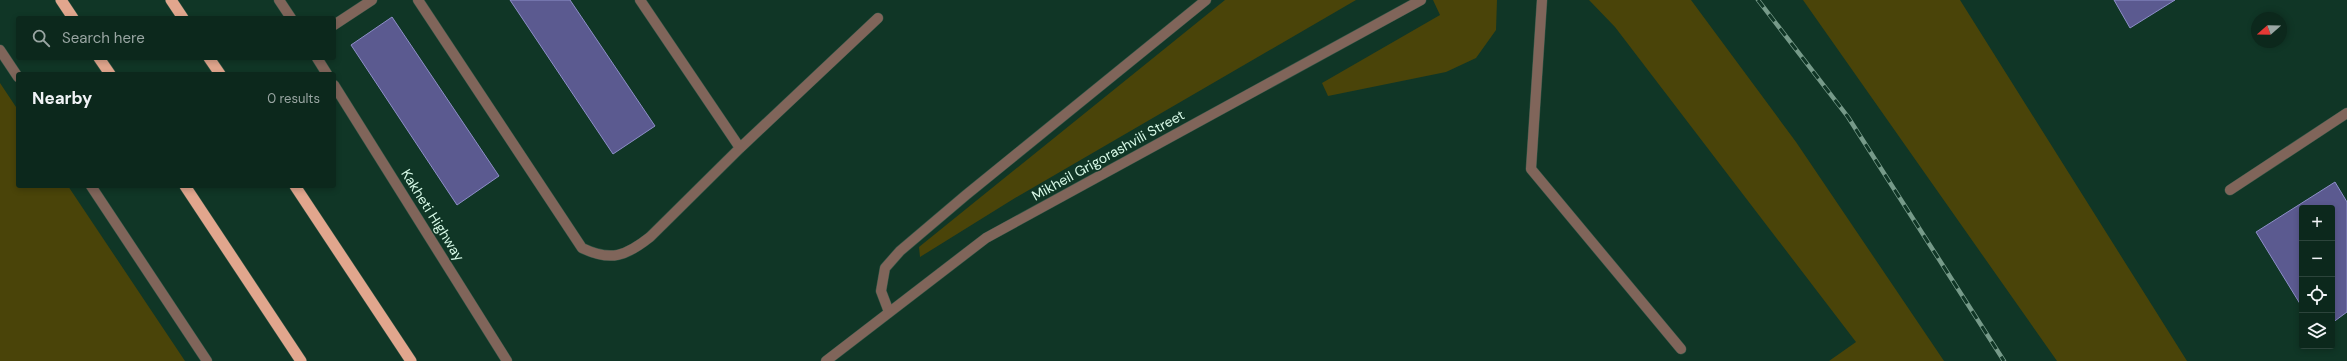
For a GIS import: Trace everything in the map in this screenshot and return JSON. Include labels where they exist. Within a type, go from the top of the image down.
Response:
[{"type":"highway","points":[[61,0],[72,16]]},
{"type":"highway","points":[[171,0],[182,16]]},
{"type":"highway","points":[[100,60],[109,72]]},
{"type":"highway","points":[[210,60],[219,72]]},
{"type":"highway","points":[[186,188],[301,361]]},
{"type":"highway","points":[[296,188],[411,361]]},
{"type":"street","points":[[279,0],[290,16]]},
{"type":"street","points":[[336,24],[372,0]]},
{"type":"street","points":[[418,0],[582,248],[598,256],[614,257],[634,249],[650,237],[740,148],[878,18]]},
{"type":"street","points":[[640,0],[740,148]]},
{"type":"street","points":[[889,312],[881,291],[885,268],[900,251],[966,195],[1206,0]]},
{"type":"street","name":"Mikheil Grigorashvili Street","points":[[826,361],[986,238],[1421,0]]},
{"type":"street","points":[[1542,0],[1531,169],[1681,349]]},
{"type":"street","points":[[0,50],[16,74]]},
{"type":"street","points":[[318,60],[326,72]]},
{"type":"street","name":"Kakheti Highway","points":[[336,88],[507,361]]},
{"type":"street","points":[[2230,190],[2347,113]]},
{"type":"street","points":[[91,188],[207,361]]},
{"type":"shaded area","points":[[1225,0],[1356,0],[1015,198],[920,257],[919,247]]},
{"type":"shaded area","points":[[1433,0],[1497,0],[1496,30],[1476,58],[1446,72],[1328,96],[1322,83],[1440,15]]},
{"type":"shaded area","points":[[1589,0],[1691,0],[1796,142],[1944,361],[1829,361],[1856,342],[1615,27]]},
{"type":"shaded area","points":[[1803,0],[1960,0],[2187,361],[2057,361]]},
{"type":"shaded area","points":[[0,83],[16,107],[16,188],[69,188],[185,361],[0,361]]},
{"type":"building","points":[[510,0],[570,0],[655,126],[613,154]]},
{"type":"building","points":[[2114,0],[2175,0],[2130,28]]},
{"type":"building","points":[[392,17],[499,176],[457,205],[351,45]]},
{"type":"building","points":[[2335,182],[2347,202],[2347,312],[2335,321],[2335,205],[2299,205],[2299,302],[2256,232]]},
{"type":"railway","points":[[1758,0],[1848,117],[2004,361]]}]
